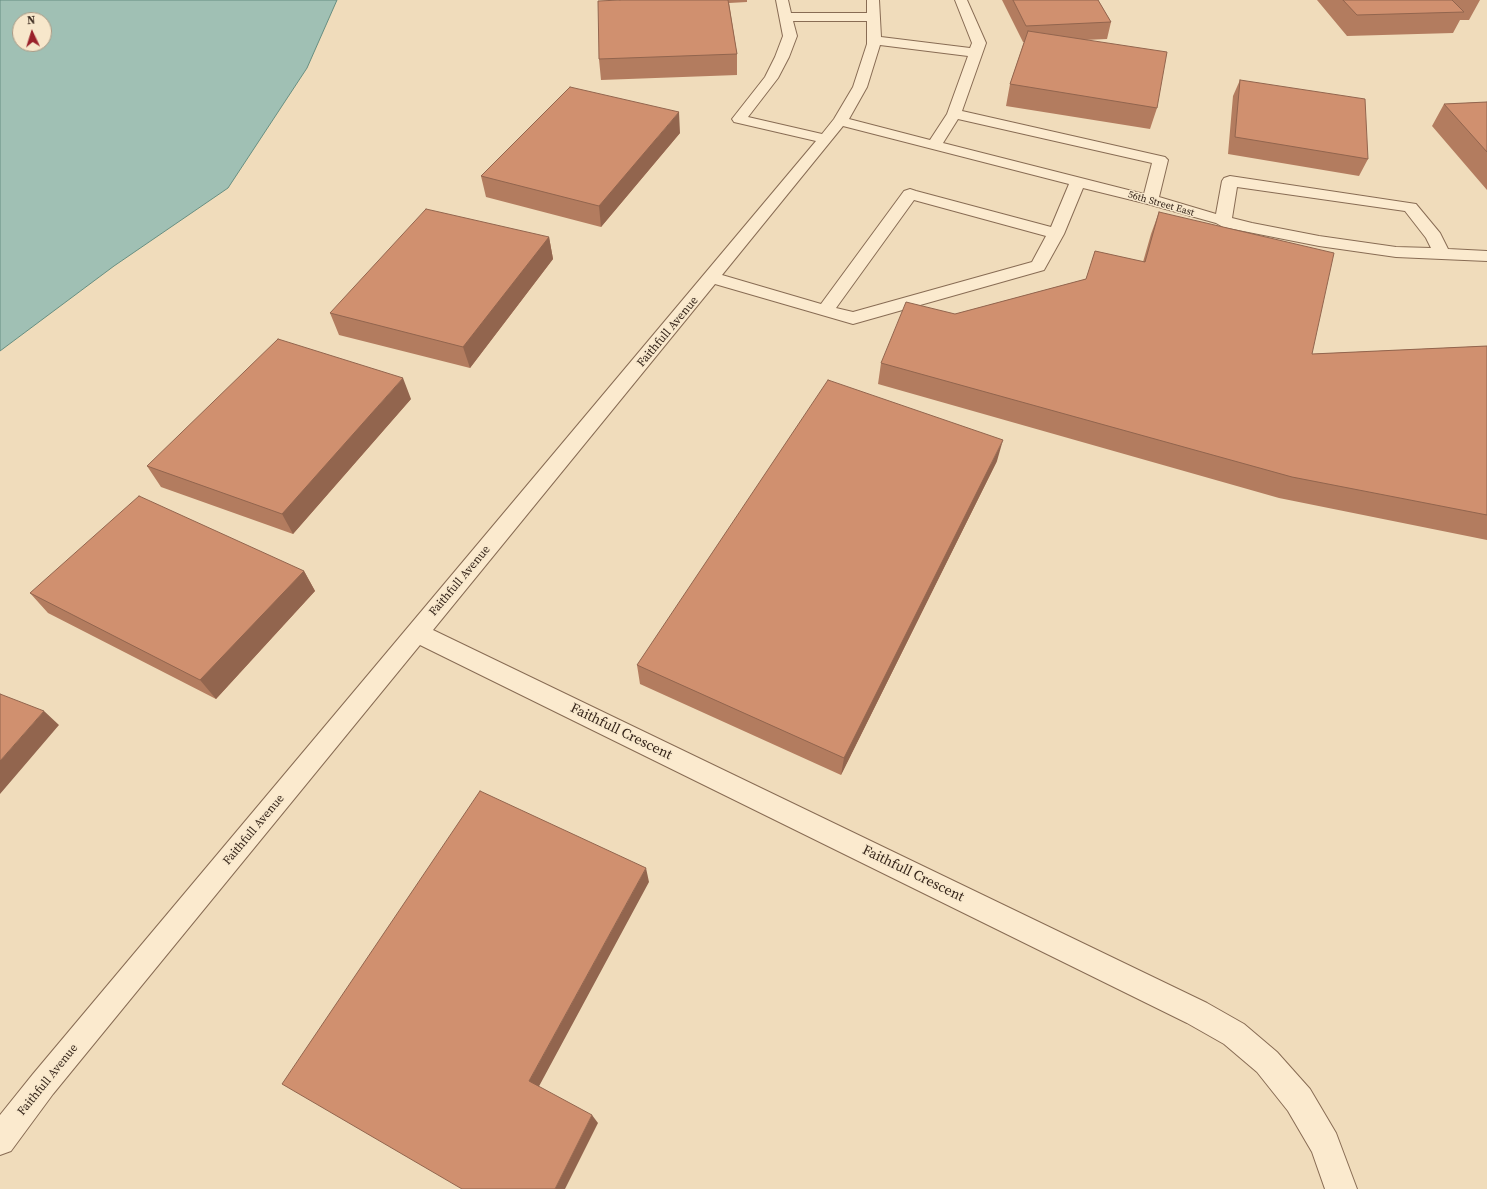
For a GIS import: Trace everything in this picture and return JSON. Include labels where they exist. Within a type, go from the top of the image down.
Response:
[{"type":"street","points":[[782,0],[790,36],[782,57],[771,78],[739,119],[826,139]]},
{"type":"street","points":[[934,144],[954,114],[979,43],[961,0]]},
{"type":"street","points":[[786,17],[873,8]]},
{"type":"street","name":"Faithfull Avenue","points":[[0,1140],[43,1084],[712,278],[840,121],[860,87],[874,40],[873,8]]},
{"type":"street","points":[[874,40],[975,53]]},
{"type":"street","points":[[954,114],[1160,160],[1150,200]]},
{"type":"street","name":"56th Street East","points":[[840,121],[1150,200],[1223,222],[1320,241],[1396,252],[1487,256]]},
{"type":"street","points":[[1223,222],[1230,181],[1410,207],[1434,237],[1442,254]]},
{"type":"street","points":[[712,278],[853,318],[1038,266],[1056,234],[1078,182]]},
{"type":"street","points":[[825,311],[910,194],[1056,234]]},
{"type":"street","name":"Faithfull Crescent","points":[[417,633],[1197,1013],[1234,1034],[1267,1062],[1299,1100],[1325,1144],[1341,1189]]},
{"type":"shaded area","points":[[0,0],[337,0],[307,68],[228,188],[114,266],[0,351]]},
{"type":"building","points":[[728,0],[737,54],[599,59],[598,1]]},
{"type":"building","points":[[1013,0],[1098,0],[1111,22],[1026,26]]},
{"type":"building","points":[[1343,0],[1452,0],[1464,12],[1357,15]]},
{"type":"building","points":[[1028,31],[1167,52],[1157,108],[1010,84]]},
{"type":"building","points":[[1240,80],[1365,99],[1368,159],[1235,137]]},
{"type":"building","points":[[570,87],[679,112],[599,206],[481,176]]},
{"type":"building","points":[[1487,102],[1487,152],[1444,104]]},
{"type":"building","points":[[426,209],[549,237],[463,347],[330,313]]},
{"type":"building","points":[[1159,212],[1334,253],[1312,354],[1487,346],[1487,515],[1292,477],[881,363],[906,302],[955,314],[1086,279],[1095,251],[1145,262]]},
{"type":"building","points":[[278,339],[403,378],[282,514],[147,466]]},
{"type":"building","points":[[828,380],[1003,440],[844,758],[637,665]]},
{"type":"building","points":[[139,496],[304,571],[200,680],[30,593]]},
{"type":"building","points":[[0,694],[44,711],[0,761]]},
{"type":"building","points":[[480,791],[646,868],[529,1081],[592,1115],[555,1189],[462,1189],[282,1084]]}]
